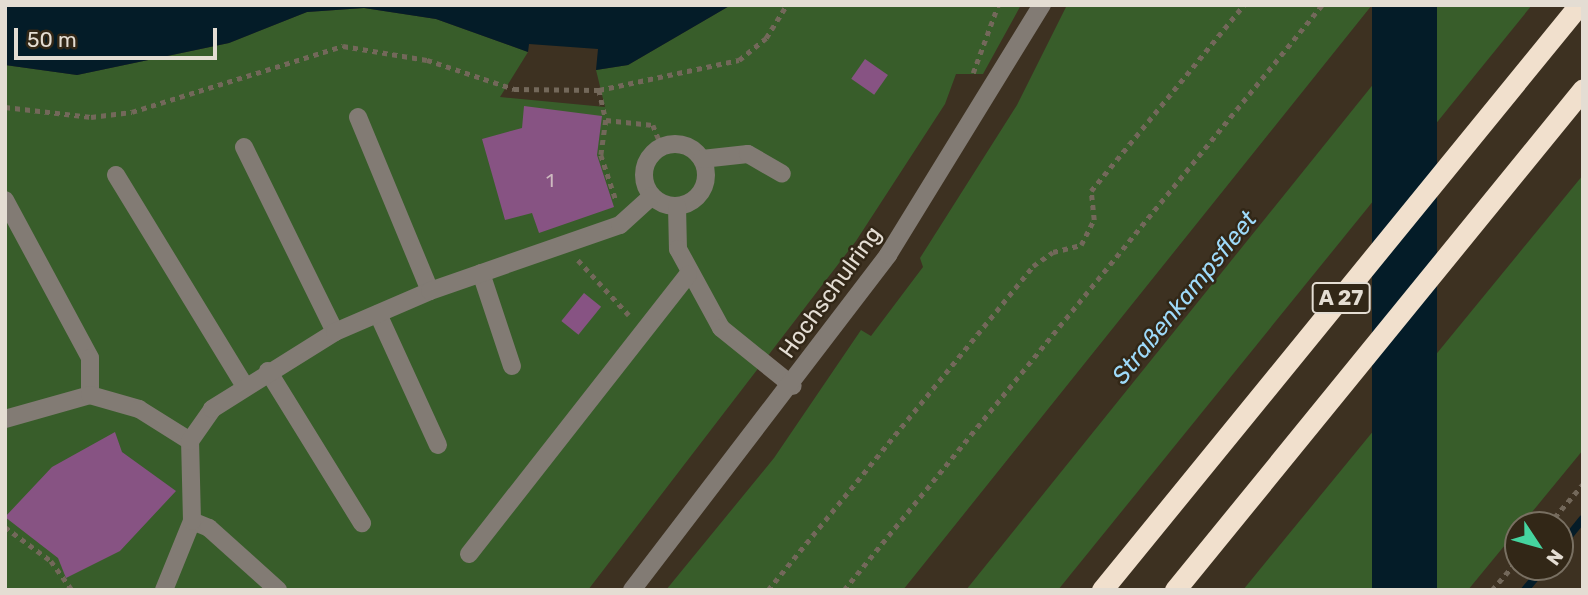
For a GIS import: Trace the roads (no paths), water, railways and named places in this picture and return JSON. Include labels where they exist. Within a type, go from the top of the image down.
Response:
[{"type":"highway","name":"A 27","points":[[1102,590],[1579,5]]},
{"type":"highway","name":"A 27","points":[[1175,590],[1583,89]]},
{"type":"street","name":"Hochschulring","points":[[632,590],[793,386],[955,153],[1042,5]]},
{"type":"street","points":[[358,117],[430,290]]},
{"type":"street","points":[[677,206],[653,196],[644,174],[662,147],[684,145],[702,159],[748,154],[782,174]]},
{"type":"street","points":[[244,147],[335,332]]},
{"type":"street","points":[[677,206],[700,193],[702,159]]},
{"type":"street","points":[[116,175],[244,385]]},
{"type":"street","points":[[164,590],[192,521],[190,441],[212,409],[244,385],[335,332],[430,290],[568,244],[628,217],[653,196]]},
{"type":"street","points":[[5,201],[90,358],[90,395]]},
{"type":"street","points":[[677,206],[678,249],[688,275],[735,343],[793,386]]},
{"type":"street","points":[[481,273],[512,366]]},
{"type":"street","points":[[469,554],[688,275]]},
{"type":"street","points":[[378,314],[438,445]]},
{"type":"street","points":[[268,371],[362,523]]},
{"type":"street","points":[[5,419],[90,395],[139,409],[190,441]]},
{"type":"street","points":[[192,521],[209,528],[278,590]]},
{"type":"water","points":[[5,5],[731,5],[628,65],[596,70],[598,49],[529,44],[528,52],[436,19],[364,8],[307,12],[229,43],[77,75],[5,65]]},
{"type":"water","points":[[1372,5],[1437,5],[1437,590],[1372,590]]},
{"type":"waterway","points":[[1574,530],[1583,519]]},
{"type":"waterway","points":[[1525,590],[1532,581]]},
{"type":"water label","name":"Straßenkampsfleet","points":[[1185,298]]}]
